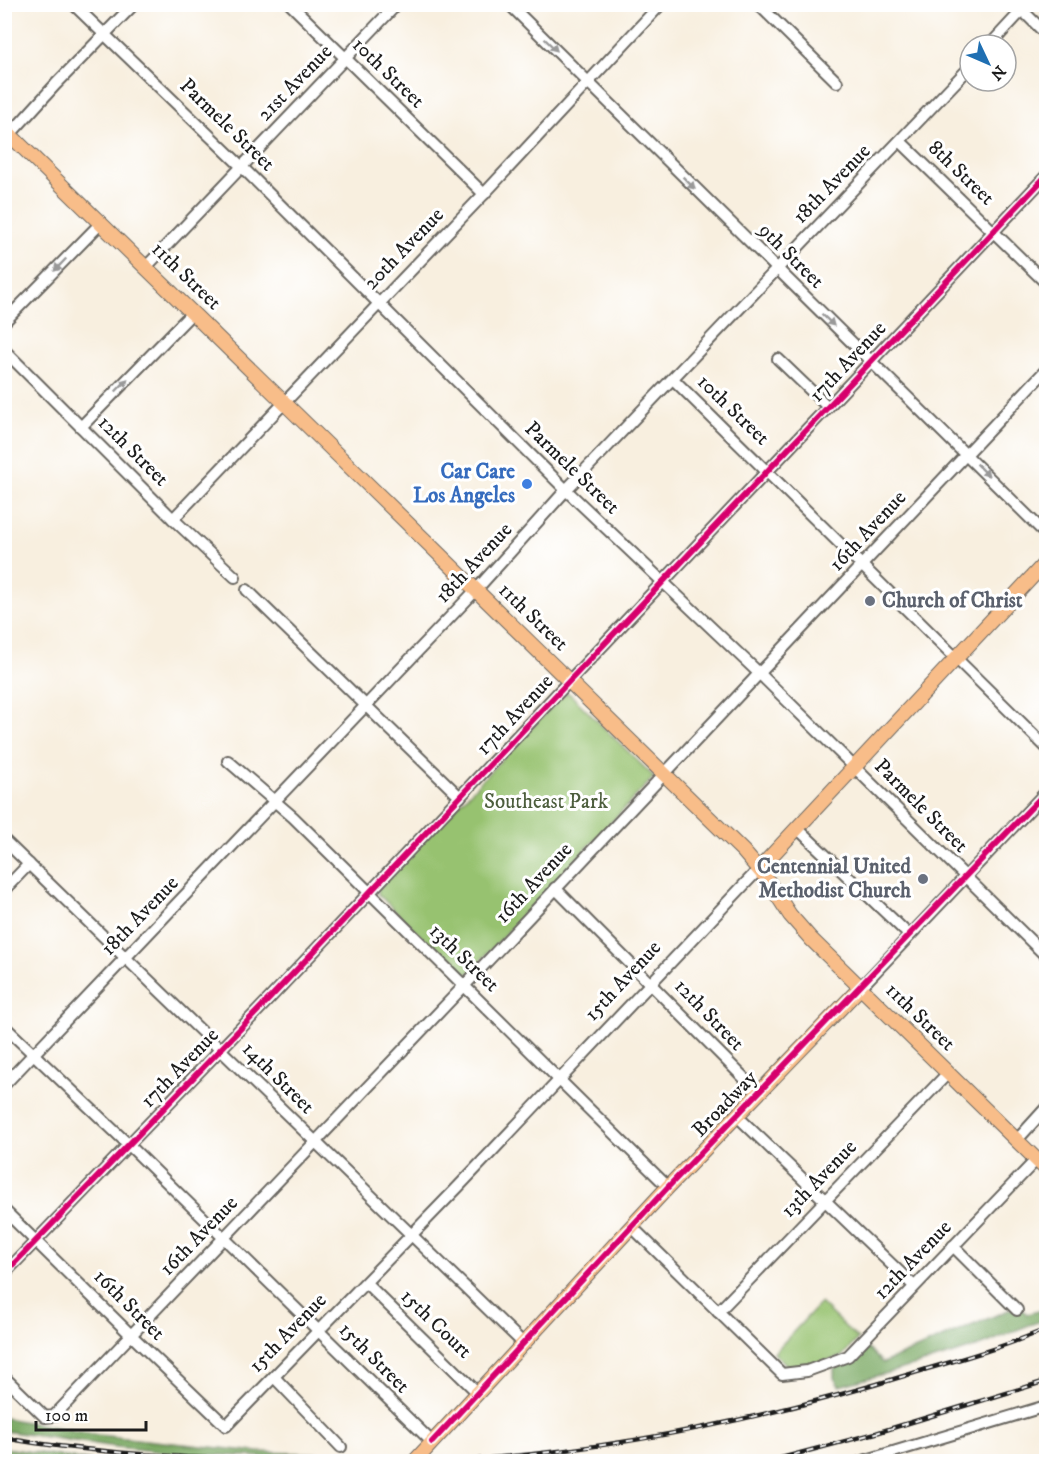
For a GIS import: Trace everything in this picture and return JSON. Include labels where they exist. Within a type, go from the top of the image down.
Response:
[{"type":"main road","name":"11th Street","points":[[6,135],[193,312],[743,851],[759,869],[801,928],[1042,1164]]},
{"type":"main road","name":"15th Avenue","points":[[759,869],[1047,562]]},
{"type":"main road","name":"Broadway","points":[[414,1461],[668,1187],[860,988]]},
{"type":"street","name":"Parmele Street","points":[[73,4],[242,166],[566,490],[760,674],[1047,956]]},
{"type":"street","points":[[6,135],[134,4]]},
{"type":"street","name":"10th Street","points":[[290,4],[484,194]]},
{"type":"street","name":"21st Avenue","points":[[146,267],[397,4]]},
{"type":"street","name":"9th Street","points":[[509,4],[1047,534]]},
{"type":"street","name":"20th Avenue","points":[[173,519],[484,194],[661,4]]},
{"type":"street","points":[[758,4],[837,82]]},
{"type":"street","points":[[1000,33],[1022,6],[1047,34]]},
{"type":"street","name":"18th Avenue","points":[[4,1085],[476,590],[566,490],[674,380],[958,80]]},
{"type":"street","name":"8th Street","points":[[900,141],[1047,283]]},
{"type":"street","name":"17th Avenue","points":[[4,1274],[221,1049],[1047,176]]},
{"type":"street","points":[[4,322],[101,223]]},
{"type":"street","points":[[81,427],[193,312]]},
{"type":"street","name":"12th Street","points":[[4,350],[173,519],[235,577]]},
{"type":"street","points":[[778,359],[828,407]]},
{"type":"street","name":"16th Avenue","points":[[4,1377],[45,1417],[54,1416],[1047,370]]},
{"type":"street","name":"10th Street","points":[[674,380],[1047,747]]},
{"type":"street","points":[[247,590],[460,797]]},
{"type":"street","name":"13th Street","points":[[228,761],[275,801],[668,1187]]},
{"type":"street","name":"Broadway","points":[[860,988],[1047,792]]},
{"type":"street","points":[[797,828],[909,935]]},
{"type":"street","name":"14th Street","points":[[4,840],[524,1344]]},
{"type":"street","points":[[4,890],[29,864]]},
{"type":"street","name":"15th Avenue","points":[[226,1426],[320,1332],[759,869]]},
{"type":"street","name":"12th Street","points":[[555,888],[759,1093]]},
{"type":"street","name":"15th Street","points":[[4,1026],[432,1442]]},
{"type":"street","name":"13th Avenue","points":[[718,1312],[948,1073]]},
{"type":"street","points":[[1017,1140],[1047,1108]]},
{"type":"street","points":[[737,1116],[914,1286]]},
{"type":"street","name":"12th Avenue","points":[[718,1312],[782,1374],[807,1371],[848,1356],[953,1246],[1042,1164]]},
{"type":"street","name":"16th Street","points":[[4,1210],[226,1426]]},
{"type":"street","points":[[632,1227],[718,1312]]},
{"type":"street","points":[[953,1246],[1017,1310]]},
{"type":"street","name":"15th Court","points":[[366,1283],[478,1393]]},
{"type":"street","points":[[274,1377],[340,1447]]},
{"type":"street","points":[[860,1461],[1047,1406]]},
{"type":"green space","name":"Southeast Park","points":[[566,692],[654,777],[467,975],[461,976],[378,894],[378,889]]},
{"type":"green space","points":[[820,1303],[858,1339],[841,1357],[796,1368],[788,1366],[774,1353]]},
{"type":"green space","points":[[1018,1306],[1027,1314],[1046,1309],[1046,1320],[982,1345],[893,1372],[839,1386],[834,1378],[834,1369],[852,1360],[866,1347],[883,1363]]},
{"type":"green space","points":[[5,1418],[98,1435],[258,1452],[330,1454],[325,1460],[172,1453],[116,1447],[5,1431]]},
{"type":"green space","points":[[5,1448],[93,1461],[5,1461]]},
{"type":"railway","points":[[432,1462],[494,1458],[617,1443],[738,1420],[858,1390],[982,1352],[1046,1329]]},
{"type":"railway","points":[[766,1462],[876,1433],[1046,1381]]},
{"type":"railway","points":[[4,1438],[107,1451],[278,1462]]},
{"type":"cycle path","points":[[4,1274],[269,999],[1046,176]]},
{"type":"cycle path","points":[[432,1442],[668,1187],[1046,792]]},
{"type":"place","name":"Car Care Los Angeles","points":[[527,484]]},
{"type":"place","name":"Church of Christ","points":[[870,601]]},
{"type":"place","name":"Centennial United Methodist Church","points":[[923,879]]}]
